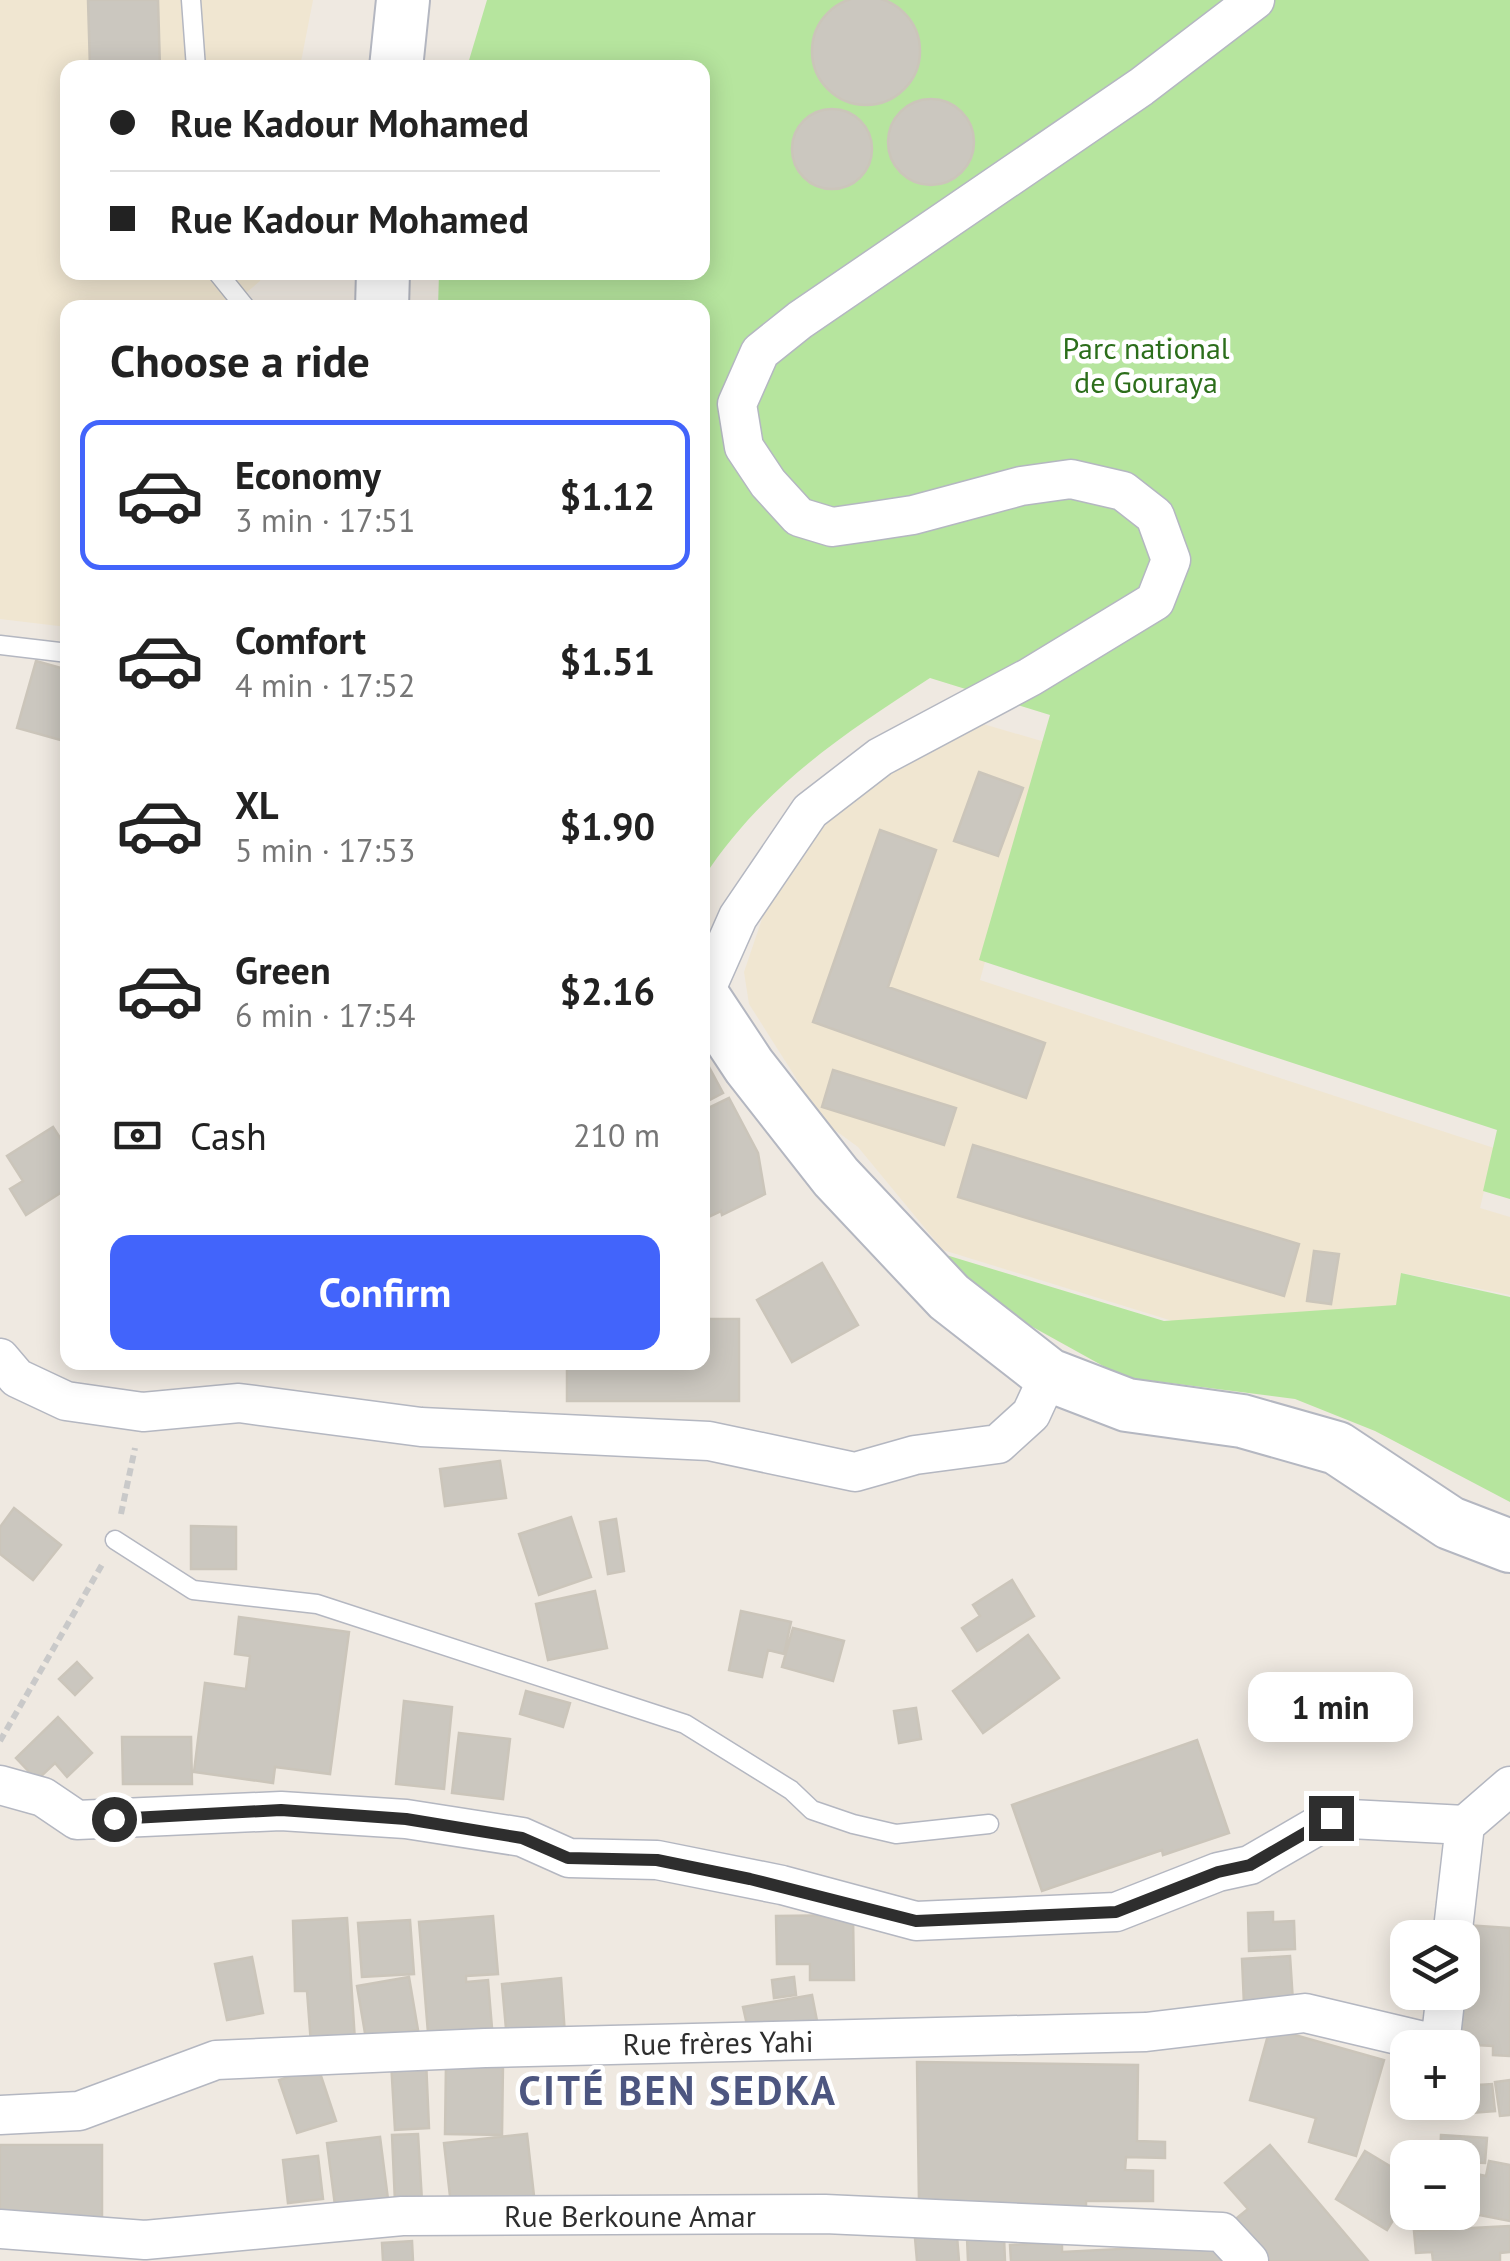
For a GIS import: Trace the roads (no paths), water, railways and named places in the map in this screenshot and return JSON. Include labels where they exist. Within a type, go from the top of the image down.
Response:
[{"type":"main road","points":[[397,60],[403,0]]},
{"type":"main road","points":[[710,1006],[749,1066],[836,1177],[949,1298],[1049,1375],[1127,1404],[1242,1422],[1337,1448],[1450,1523],[1510,1546]]},
{"type":"street","points":[[710,979],[738,917],[810,812],[880,757],[1030,677],[1156,601],[1171,560],[1155,516],[1123,492],[1072,478],[1020,486],[913,515],[832,527],[799,517],[768,483],[744,448],[737,404],[760,352],[800,320],[1141,87],[1255,0]]},
{"type":"street","points":[[0,1358],[17,1378],[66,1401],[143,1412],[239,1403],[421,1426],[709,1441],[855,1472],[915,1455],[998,1444],[1031,1414],[1049,1375]]},
{"type":"street","points":[[0,1785],[43,1797],[77,1820],[281,1810],[406,1819],[522,1838],[568,1858],[657,1860],[692,1867],[916,1921],[1116,1912],[1218,1872],[1250,1865],[1331,1818],[1465,1825]]},
{"type":"street","points":[[1454,1920],[1465,1825],[1510,1786]]},
{"type":"street","name":"Rue frères Yahi","points":[[0,2115],[79,2111],[216,2060],[485,2048],[1146,2032],[1305,2013],[1390,2033]]},
{"type":"street","name":"Rue Berkoune Amar","points":[[0,2229],[145,2240],[402,2216],[825,2214],[1222,2232],[1249,2261]]},
{"type":"lane","points":[[191,0],[195,60]]},
{"type":"lane","points":[[224,280],[240,300]]},
{"type":"lane","points":[[0,645],[60,652]]},
{"type":"lane","points":[[115,1540],[193,1590],[317,1604],[685,1724],[791,1790],[812,1810],[853,1824],[896,1834],[989,1824]]},
{"type":"district","name":"CITÉ BEN SEDKA","points":[[678,2090]]},
{"type":"park label","name":"Parc national de Gouraya","points":[[1146,364]]}]
